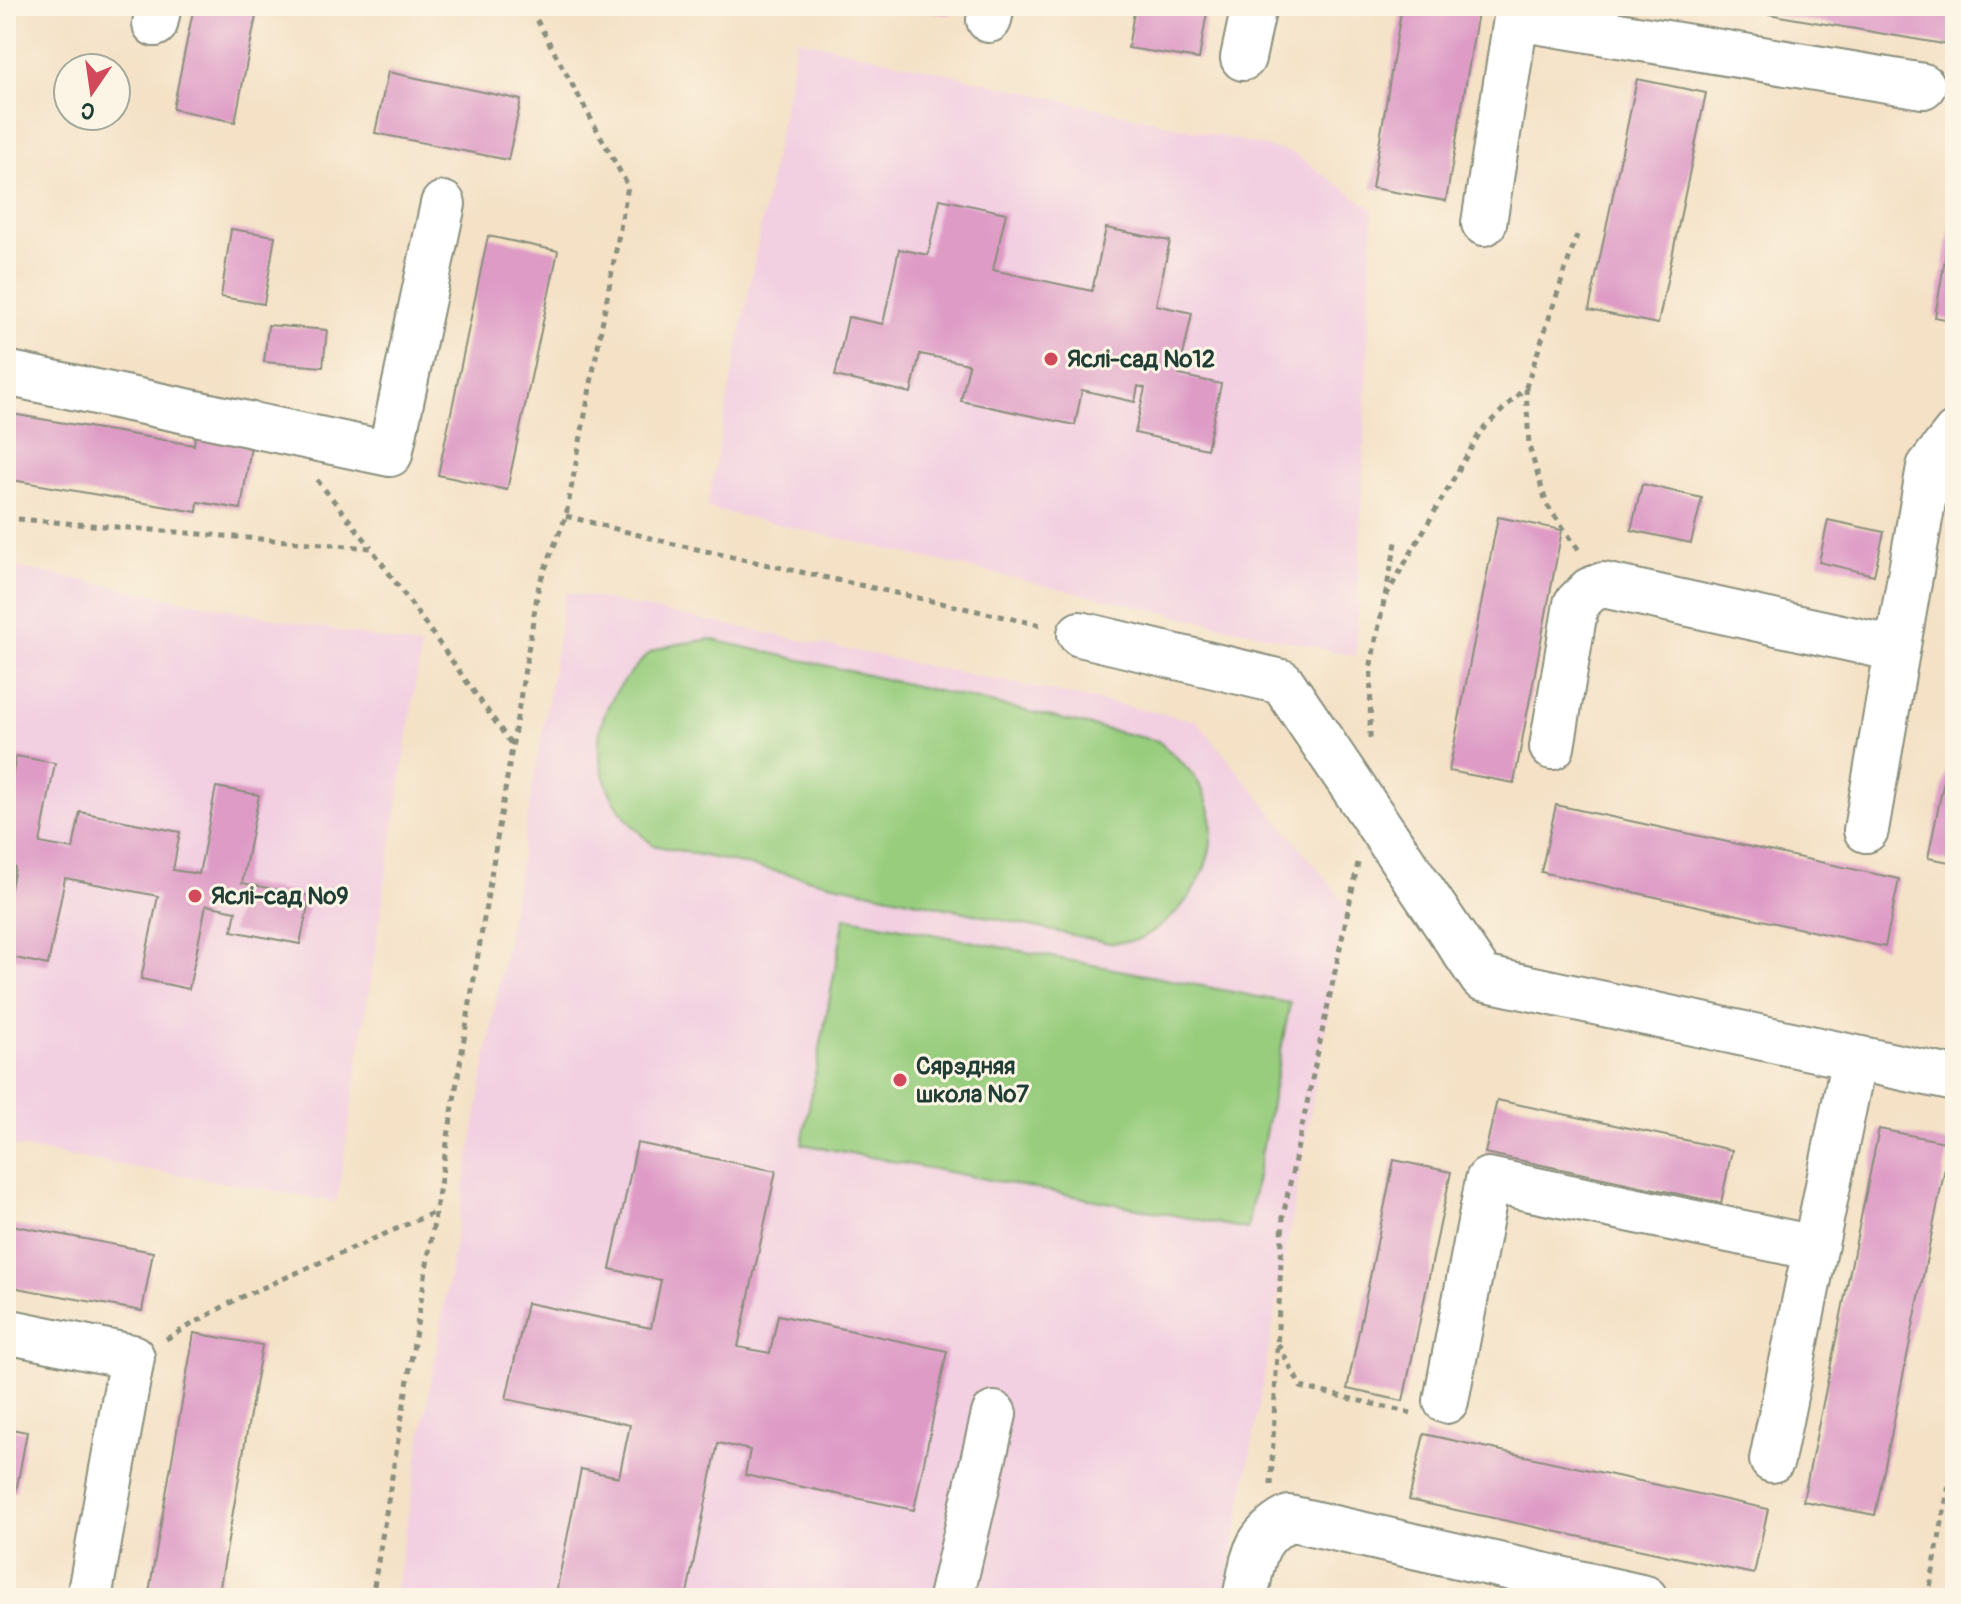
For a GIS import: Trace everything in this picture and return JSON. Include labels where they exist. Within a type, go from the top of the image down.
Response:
[{"type":"lane","points":[[1243,58],[1254,6]]},
{"type":"lane","points":[[1484,223],[1518,12],[1923,86]]},
{"type":"lane","points":[[6,373],[390,454],[443,204]]},
{"type":"lane","points":[[1866,830],[1929,467],[1955,434]]},
{"type":"lane","points":[[1552,747],[1576,604],[1590,590],[1603,585],[1896,649]]},
{"type":"lane","points":[[1080,634],[1282,682],[1482,978],[1955,1079]]},
{"type":"lane","points":[[1772,1460],[1854,1058]]},
{"type":"lane","points":[[1446,1401],[1488,1180],[1815,1248]]},
{"type":"lane","points":[[6,1331],[132,1357],[89,1598]]},
{"type":"lane","points":[[951,1598],[994,1414]]},
{"type":"lane","points":[[1245,1598],[1257,1543],[1269,1529],[1289,1518],[1645,1598]]},
{"type":"path","points":[[372,1598],[539,584],[566,516],[628,186],[529,6]]},
{"type":"path","points":[[1577,235],[1526,387],[1529,446],[1547,505],[1603,585]]},
{"type":"path","points":[[1384,600],[1481,431],[1526,387]]},
{"type":"path","points":[[314,477],[371,548],[512,745]]},
{"type":"path","points":[[566,516],[674,544],[1080,634]]},
{"type":"path","points":[[6,518],[371,548]]},
{"type":"path","points":[[1370,752],[1371,664],[1397,538]]},
{"type":"path","points":[[1269,1529],[1283,1216],[1369,810]]},
{"type":"path","points":[[132,1357],[237,1299],[436,1212]]},
{"type":"path","points":[[1278,1343],[1301,1387],[1407,1414],[1446,1401]]},
{"type":"path","points":[[1928,1598],[1955,1452]]},
{"type":"shaded area","name":"Яслі-сад №12","points":[[797,39],[1293,153],[1373,209],[1356,656],[707,508]]},
{"type":"shaded area","name":"Яслі-сад №9","points":[[6,565],[421,647],[337,1202],[6,1145]]},
{"type":"shaded area","name":"Сярэдняя школа №7","points":[[566,592],[1197,721],[1347,905],[1225,1598],[394,1598]]},
{"type":"green space","points":[[709,639],[1158,741],[1194,776],[1210,812],[1212,834],[1201,877],[1175,914],[1158,928],[1135,940],[1109,943],[653,845],[621,811],[610,791],[602,771],[599,749],[601,728],[608,706],[621,685],[646,656],[663,648]]},
{"type":"green space","points":[[845,917],[1290,1003],[1247,1229],[802,1144]]},
{"type":"building","points":[[194,6],[258,6],[235,122],[173,109]]},
{"type":"building","points":[[904,6],[950,6],[949,15]]},
{"type":"building","points":[[1135,6],[1208,6],[1199,59],[1128,48]]},
{"type":"building","points":[[1402,6],[1479,6],[1446,201],[1372,188]]},
{"type":"building","points":[[1955,6],[1955,46],[1733,8]]},
{"type":"building","points":[[388,72],[521,100],[508,160],[375,133]]},
{"type":"building","points":[[1637,79],[1706,93],[1658,324],[1589,310]]},
{"type":"building","points":[[940,199],[1006,213],[993,270],[1092,291],[1106,228],[1170,241],[1156,305],[1192,313],[1179,375],[1221,384],[1207,449],[1135,433],[1145,388],[1138,386],[1135,402],[1082,390],[1075,425],[961,401],[969,364],[920,354],[911,393],[835,376],[848,317],[883,324],[899,249],[928,255]]},
{"type":"building","points":[[1955,212],[1955,321],[1935,317]]},
{"type":"building","points":[[231,229],[275,236],[264,304],[221,297]]},
{"type":"building","points":[[488,236],[558,251],[507,490],[438,475]]},
{"type":"building","points":[[268,325],[327,330],[323,367],[264,362]]},
{"type":"building","points":[[6,413],[194,445],[195,436],[251,446],[241,509],[198,502],[197,512],[6,479]]},
{"type":"building","points":[[1642,484],[1702,498],[1691,543],[1631,530]]},
{"type":"building","points":[[1498,517],[1562,530],[1514,783],[1449,771]]},
{"type":"building","points":[[1828,520],[1884,532],[1874,575],[1819,562]]},
{"type":"building","points":[[1955,731],[1955,863],[1928,858]]},
{"type":"building","points":[[16,756],[55,763],[40,843],[73,849],[80,812],[180,832],[173,870],[199,874],[216,787],[259,795],[242,883],[310,896],[300,944],[232,931],[236,911],[206,905],[189,989],[141,979],[158,896],[65,878],[48,965],[6,956],[6,914],[15,867],[6,866],[6,809]]},
{"type":"building","points":[[1556,805],[1899,879],[1885,947],[1541,872]]},
{"type":"building","points":[[1497,1100],[1732,1150],[1721,1203],[1485,1153]]},
{"type":"building","points":[[1879,1129],[1950,1143],[1875,1515],[1803,1501]]},
{"type":"building","points":[[637,1143],[776,1171],[738,1347],[770,1353],[778,1315],[947,1351],[914,1510],[745,1475],[750,1450],[718,1443],[686,1598],[555,1598],[581,1469],[619,1477],[630,1425],[506,1399],[527,1303],[651,1328],[661,1280],[610,1269]]},
{"type":"building","points":[[1394,1160],[1451,1172],[1403,1401],[1347,1389]]},
{"type":"building","points":[[6,1224],[153,1252],[142,1311],[6,1286]]},
{"type":"building","points":[[194,1333],[262,1345],[218,1598],[148,1598]]},
{"type":"building","points":[[6,1428],[27,1432],[16,1492],[6,1491]]},
{"type":"building","points":[[1424,1434],[1768,1509],[1754,1574],[1409,1500]]},
{"type":"place","name":"Яслі-сад №12","points":[[1051,359]]},
{"type":"place","name":"Яслі-сад №9","points":[[195,896]]},
{"type":"place","name":"Сярэдняя школа №7","points":[[900,1080]]}]
